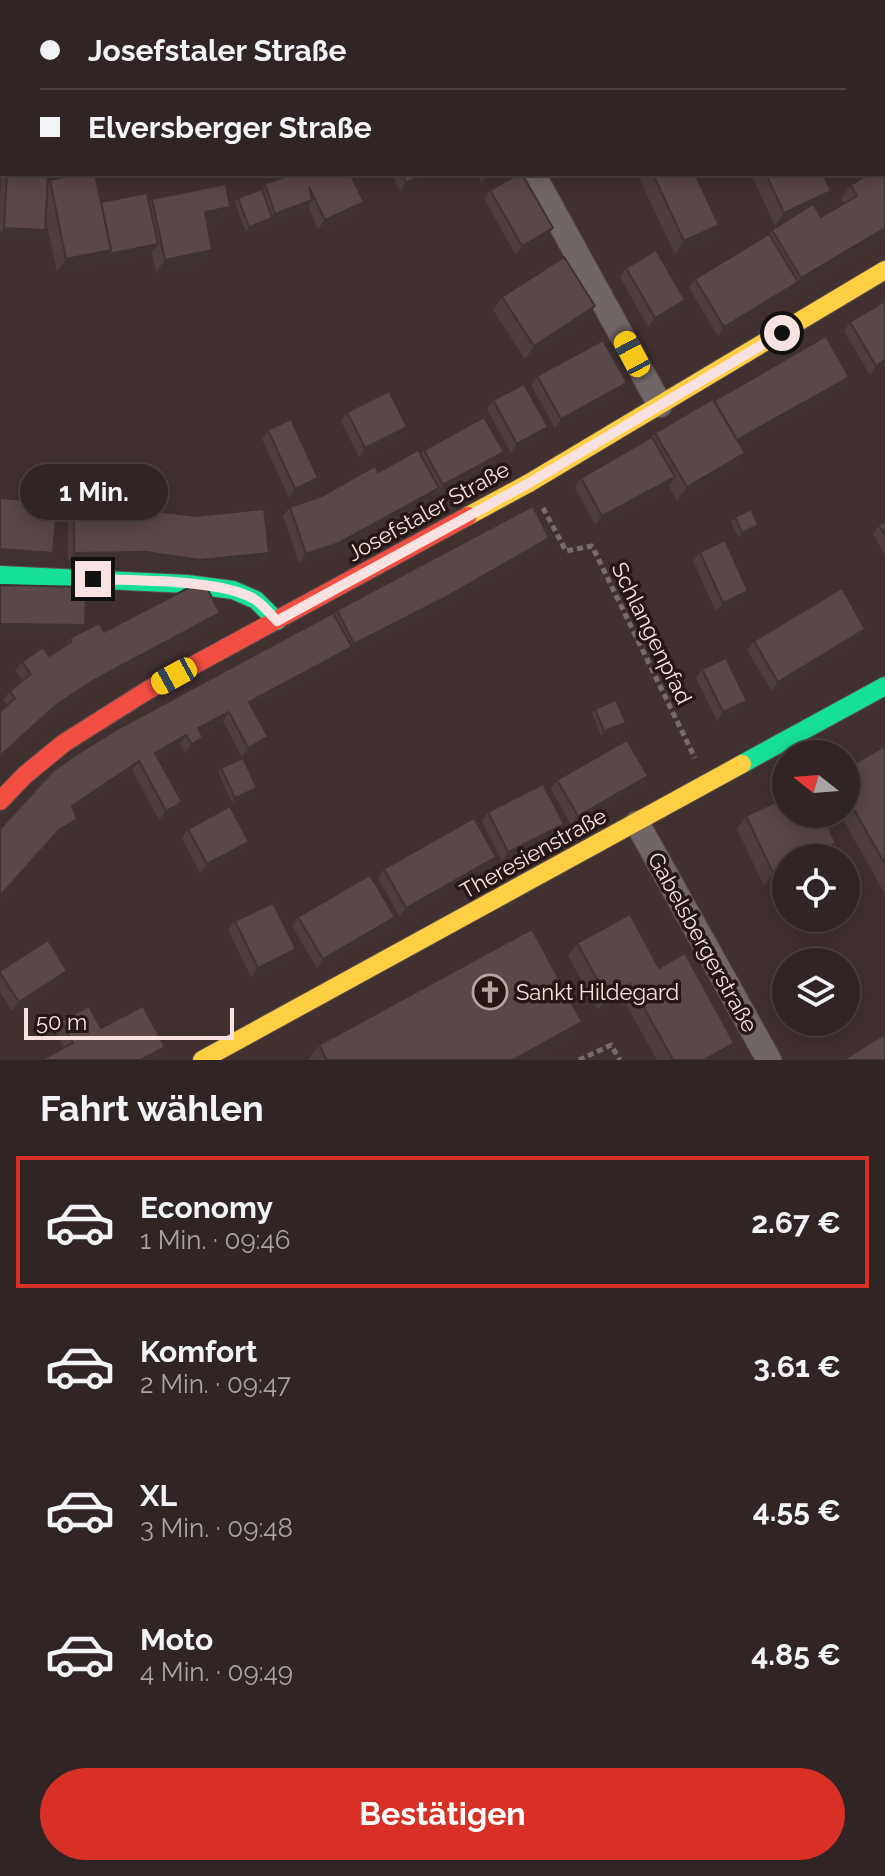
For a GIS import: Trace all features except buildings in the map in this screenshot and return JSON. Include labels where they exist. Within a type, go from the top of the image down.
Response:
[{"type":"street","points":[[534,176],[660,405]]},
{"type":"street","name":"Josefstaler Straße","points":[[0,801],[25,775],[64,743],[148,690],[529,483],[885,270]]},
{"type":"street","points":[[0,575],[187,584],[233,590],[256,600],[277,621]]},
{"type":"street","name":"Theresienstraße","points":[[202,1060],[885,686]]},
{"type":"street","name":"Gabelsbergerstraße","points":[[637,823],[769,1060]]},
{"type":"path","name":"Schlangenpfad","points":[[529,483],[566,551],[592,546],[708,784]]},
{"type":"path","points":[[579,1060],[611,1045],[620,1060]]},
{"type":"traffic: fast","points":[[0,575],[187,584],[233,590],[256,600],[277,621]]},
{"type":"traffic: fast","points":[[742,764],[885,686]]},
{"type":"traffic: slow","points":[[468,516],[529,483],[885,270]]},
{"type":"traffic: slow","points":[[202,1060],[742,764]]},
{"type":"traffic: jam","points":[[0,801],[25,775],[64,743],[148,690],[468,516]]},
{"type":"place","name":"Sankt Hildegard","points":[[490,992]]},
{"type":"route","points":[[93,579],[233,590],[256,600],[277,621],[529,483],[782,333]]}]
